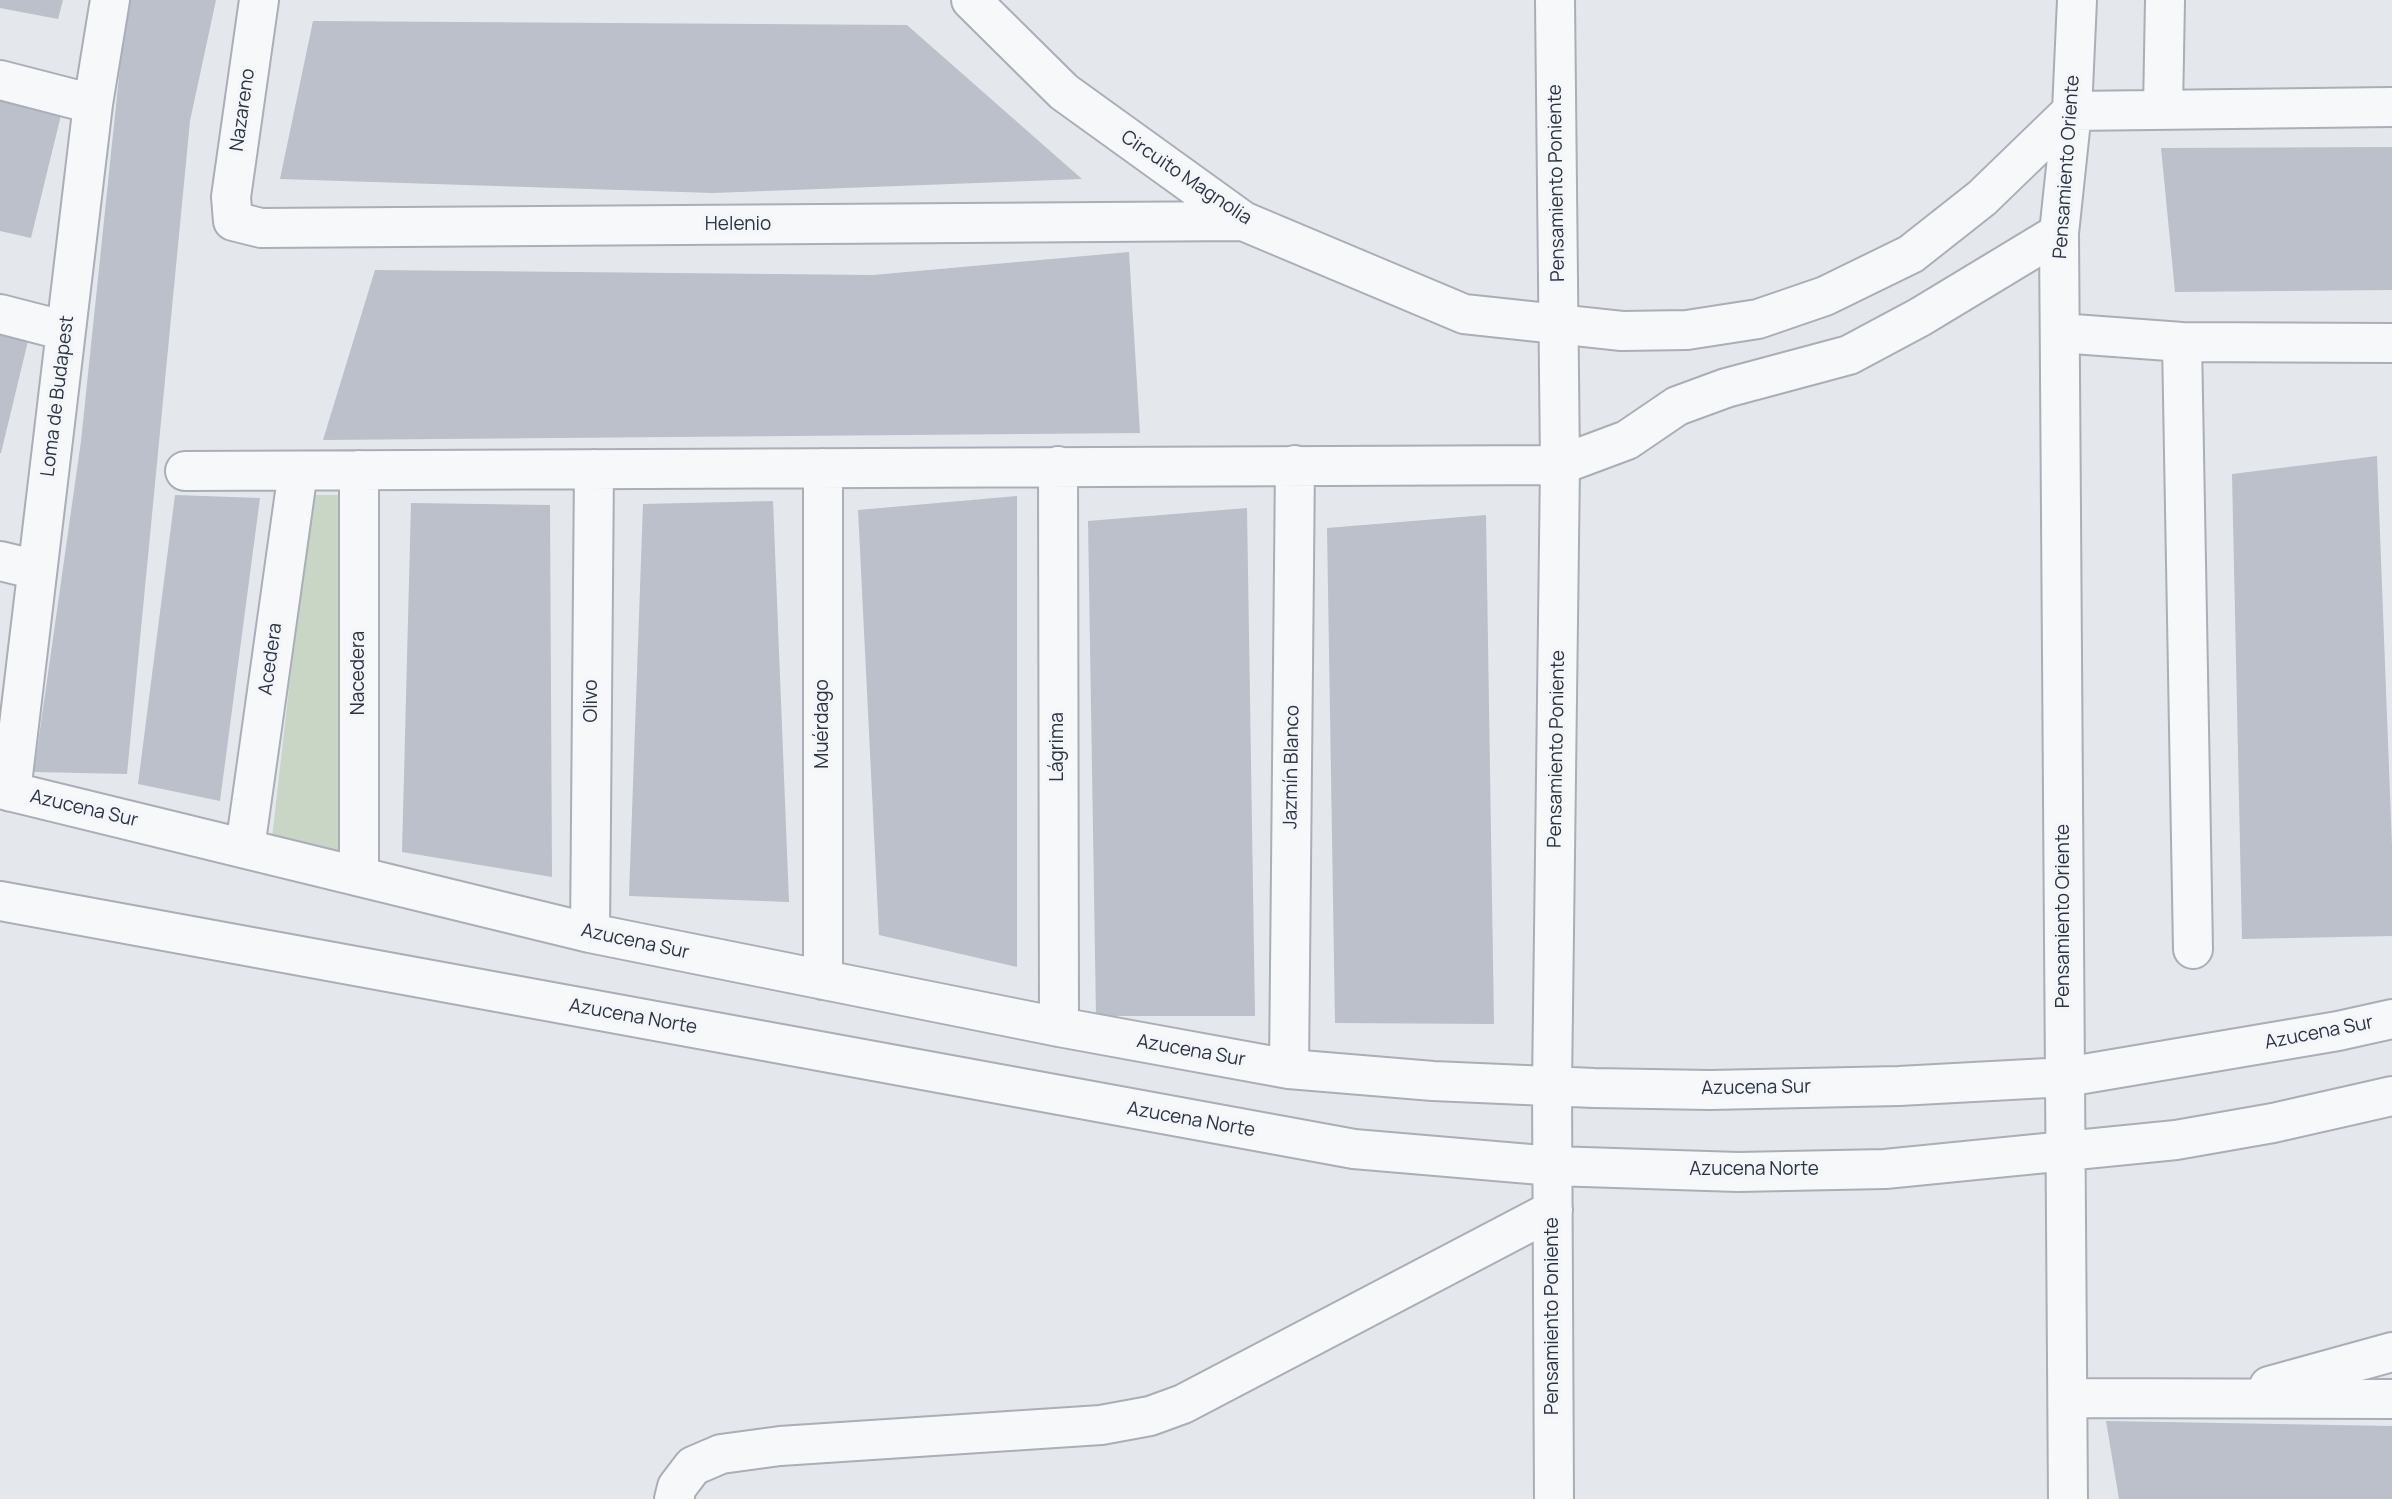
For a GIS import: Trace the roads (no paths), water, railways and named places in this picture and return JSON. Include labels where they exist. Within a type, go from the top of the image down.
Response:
[{"type":"street","name":"Loma de Budapest","points":[[6,790],[37,570],[93,104],[110,0]]},
{"type":"street","name":"Nazareno","points":[[233,221],[231,197],[259,0]]},
{"type":"street","name":"Circuito Magnolia","points":[[971,0],[1064,92],[1243,221],[1464,314],[1559,325],[1622,331],[1687,330],[1758,320],[1825,296],[1911,254],[1982,198],[2073,111]]},
{"type":"street","name":"Pensamiento Poniente","points":[[1554,1499],[1552,1087],[1560,465],[1555,0]]},
{"type":"street","name":"Pensamiento Oriente","points":[[2068,1499],[2059,233],[2073,111],[2077,0]]},
{"type":"street","points":[[2163,109],[2165,0]]},
{"type":"street","points":[[0,80],[93,104]]},
{"type":"street","points":[[2073,111],[2392,107]]},
{"type":"street","name":"Helenio","points":[[233,221],[275,228],[1243,221]]},
{"type":"street","points":[[185,471],[1560,465],[1627,440],[1677,406],[1726,388],[1849,355],[1920,317],[2059,233]]},
{"type":"street","points":[[0,314],[66,331]]},
{"type":"street","points":[[2060,333],[2182,342],[2392,343]]},
{"type":"street","points":[[2182,342],[2193,949]]},
{"type":"street","name":"Lágrima","points":[[1058,466],[1059,1027]]},
{"type":"street","name":"Jazmín Blanco","points":[[1289,1069],[1295,466]]},
{"type":"street","name":"Muérdago","points":[[823,468],[823,980]]},
{"type":"street","name":"Olivo","points":[[590,933],[594,469]]},
{"type":"street","name":"Nacedera","points":[[359,470],[359,876]]},
{"type":"street","name":"Acedera","points":[[245,848],[298,471]]},
{"type":"street","points":[[0,561],[37,570]]},
{"type":"street","name":"Azucena Sur","points":[[6,790],[590,933],[1059,1027],[1289,1069],[1433,1081],[1552,1087],[1710,1090],[2066,1077],[2338,1031],[2392,1019]]},
{"type":"street","name":"Azucena Norte","points":[[0,901],[1354,1149],[1553,1166],[1738,1172],[1872,1169],[2066,1153],[2176,1140],[2273,1123],[2392,1096]]},
{"type":"street","points":[[674,1499],[677,1487],[693,1466],[721,1454],[780,1446],[1101,1425],[1150,1416],[1183,1404],[1553,1210]]},
{"type":"street","points":[[2225,1399],[2392,1352]]},
{"type":"street","points":[[2068,1398],[2392,1399]]}]
